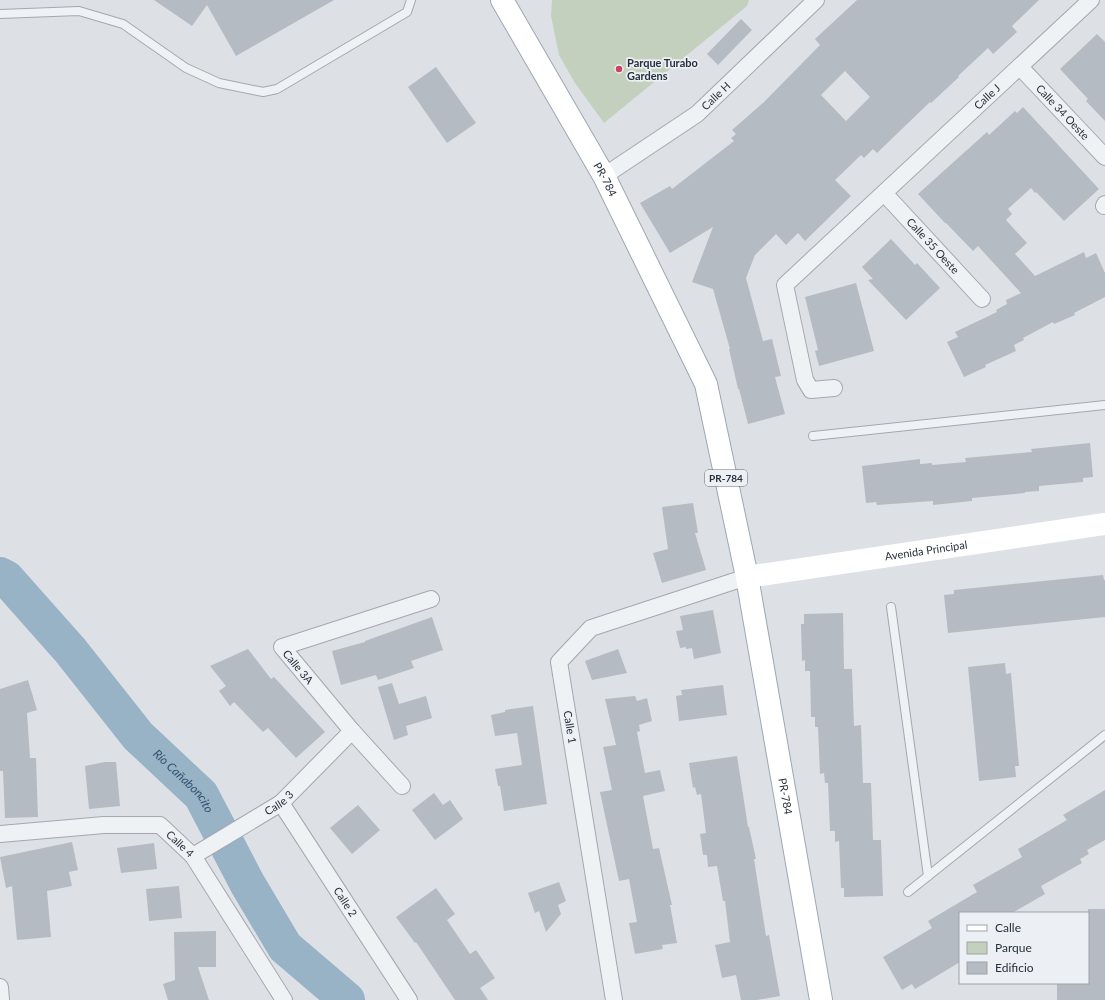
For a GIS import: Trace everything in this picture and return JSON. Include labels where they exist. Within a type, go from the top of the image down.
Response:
[{"type":"main road","name":"PR-784","points":[[502,0],[604,176],[706,384],[747,577],[821,1000]]},
{"type":"main road","name":"Avenida Principal","points":[[747,577],[1105,524]]},
{"type":"street","name":"Calle H","points":[[604,176],[696,114],[816,0]]},
{"type":"street","name":"Calle J","points":[[834,388],[811,390],[805,380],[785,285],[1091,0]]},
{"type":"street","name":"Calle 34 Oeste","points":[[1020,67],[1105,157]]},
{"type":"street","name":"Calle 35 Oeste","points":[[884,193],[982,299]]},
{"type":"street","name":"Calle 1","points":[[614,1000],[559,662],[591,628],[747,577]]},
{"type":"street","name":"Calle 3A","points":[[402,786],[352,731],[282,646],[430,599]]},
{"type":"street","name":"Calle 3","points":[[193,856],[280,803],[352,731]]},
{"type":"street","name":"Calle 2","points":[[280,803],[409,1000]]},
{"type":"street","name":"Calle 4","points":[[0,834],[104,825],[160,825],[193,856],[284,1000]]},
{"type":"street","points":[[0,987],[1,1000]]},
{"type":"lane","points":[[0,14],[79,11],[123,24],[186,68],[219,83],[263,92],[277,89],[407,12],[411,0]]},
{"type":"lane","points":[[813,436],[1105,405]]},
{"type":"lane","points":[[891,607],[928,876]]},
{"type":"lane","points":[[908,892],[1105,735]]},
{"type":"green space","name":"Parque Turabo Gardens","points":[[552,0],[749,0],[747,6],[604,123],[575,83],[559,55],[551,16]]},
{"type":"building","points":[[154,0],[334,0],[236,56],[207,5],[192,26]]},
{"type":"building","points":[[857,0],[1039,0],[1012,26],[1017,32],[993,54],[988,48],[877,153],[873,149],[864,158],[861,155],[835,180],[851,196],[805,241],[798,233],[786,245],[776,234],[755,255],[746,278],[763,341],[772,339],[781,376],[775,377],[785,414],[748,424],[738,389],[730,349],[713,289],[692,282],[713,227],[670,253],[640,203],[670,186],[672,189],[734,141],[731,138],[736,134],[732,130],[764,102],[820,45],[815,39]],"holes":[[[845,71],[870,97],[846,121],[821,95]]]},
{"type":"building","points":[[741,19],[752,30],[718,65],[707,54]]},
{"type":"building","points":[[1097,34],[1105,42],[1105,121],[1086,101],[1088,99],[1060,69]]},
{"type":"building","points":[[436,67],[476,123],[447,143],[408,87]]},
{"type":"building","points":[[1023,107],[1099,189],[1064,221],[1031,188],[1008,209],[1012,214],[1006,220],[1027,243],[1015,254],[1035,276],[1084,252],[1086,258],[1096,253],[1105,273],[1105,297],[1074,313],[1075,315],[1054,324],[1053,322],[1023,338],[1024,340],[1014,345],[1016,351],[985,365],[986,367],[964,377],[947,342],[958,337],[955,332],[997,312],[996,310],[1007,304],[1006,300],[1021,293],[978,246],[973,251],[918,194],[987,132],[989,135],[1015,111],[1017,113]]},
{"type":"building","points":[[891,239],[915,265],[917,263],[940,288],[906,320],[868,280],[873,279],[862,267]]},
{"type":"building","points":[[856,283],[874,351],[819,366],[815,351],[818,350],[805,297]]},
{"type":"building","points":[[1090,443],[1093,477],[1083,478],[1083,482],[1039,486],[1039,491],[972,498],[972,501],[933,505],[933,501],[877,505],[876,502],[866,503],[862,466],[920,459],[920,464],[932,463],[932,465],[966,462],[965,458],[1032,452],[1031,449]]},
{"type":"building","points":[[693,503],[698,533],[695,533],[706,570],[662,583],[653,553],[668,549],[662,507]]},
{"type":"building","points":[[1103,575],[1105,580],[1105,617],[948,633],[944,595],[954,594],[954,590]]},
{"type":"building","points":[[713,610],[721,653],[694,659],[692,648],[680,648],[676,631],[683,630],[680,616]]},
{"type":"building","points":[[843,613],[844,669],[852,669],[854,726],[861,725],[863,783],[871,783],[873,840],[881,840],[883,896],[844,897],[844,888],[841,888],[839,841],[835,842],[835,831],[830,831],[828,783],[825,783],[824,773],[820,774],[818,727],[815,727],[815,717],[811,717],[810,671],[805,671],[805,660],[802,661],[801,624],[804,624],[804,614]]},
{"type":"building","points":[[432,617],[443,650],[411,661],[414,668],[378,680],[376,675],[341,685],[332,651],[365,642]]},
{"type":"building","points":[[248,649],[271,679],[274,677],[325,732],[296,758],[268,728],[263,732],[234,702],[230,706],[219,691],[226,686],[210,666]]},
{"type":"building","points":[[618,649],[627,673],[592,680],[585,661]]},
{"type":"building","points":[[1005,663],[1006,674],[1011,673],[1019,766],[1015,766],[1016,777],[979,781],[968,667]]},
{"type":"building","points":[[28,680],[37,710],[27,713],[30,758],[36,758],[38,817],[5,818],[3,771],[0,771],[0,689]]},
{"type":"building","points":[[392,683],[399,704],[426,696],[432,718],[406,726],[408,735],[394,740],[378,687]]},
{"type":"building","points":[[723,685],[727,715],[679,721],[676,696],[682,695],[681,690]]},
{"type":"building","points":[[635,696],[637,701],[647,698],[652,721],[639,725],[640,731],[637,732],[645,773],[660,770],[665,791],[643,796],[653,849],[659,848],[672,905],[670,905],[677,943],[662,945],[663,949],[635,954],[629,923],[637,922],[629,879],[619,881],[600,792],[612,790],[603,747],[616,745],[605,699]]},
{"type":"building","points":[[533,706],[547,804],[504,811],[500,786],[498,786],[495,769],[522,765],[517,733],[495,736],[491,715],[505,712],[505,710]]},
{"type":"building","points":[[737,756],[748,827],[756,859],[754,859],[766,936],[769,935],[780,996],[757,1000],[741,1000],[736,975],[722,978],[715,945],[730,942],[725,901],[723,901],[717,866],[708,867],[707,855],[703,855],[700,834],[706,833],[701,794],[697,795],[695,787],[693,788],[689,763]]},
{"type":"building","points":[[105,762],[116,762],[120,806],[89,809],[85,766]]},
{"type":"building","points":[[1105,790],[1105,840],[1087,850],[1089,854],[1080,859],[1082,863],[1041,886],[1045,894],[1014,912],[959,912],[959,963],[915,989],[912,984],[902,990],[883,957],[932,928],[928,921],[977,892],[973,885],[1022,857],[1018,849],[1067,820],[1063,815]]},
{"type":"building","points":[[434,793],[443,805],[450,800],[463,819],[435,840],[412,810]]},
{"type":"building","points":[[358,805],[380,830],[352,854],[330,828]]},
{"type":"building","points":[[72,842],[78,870],[69,872],[72,886],[47,891],[51,937],[17,940],[12,886],[6,888],[0,857]]},
{"type":"building","points":[[154,843],[157,869],[121,873],[117,848]]},
{"type":"building","points":[[559,882],[566,901],[558,905],[561,914],[546,932],[539,911],[535,913],[528,893]]},
{"type":"building","points":[[179,886],[182,918],[149,921],[146,889]]},
{"type":"building","points":[[436,888],[455,914],[447,920],[470,954],[476,950],[495,978],[480,988],[488,1000],[455,1000],[416,942],[415,943],[396,917]]},
{"type":"building","points":[[1088,909],[1105,909],[1105,1000],[1057,1000],[1057,984],[1089,984]]},
{"type":"building","points":[[216,931],[216,967],[198,967],[209,1000],[168,1000],[163,984],[175,980],[174,932]]},
{"type":"waterway","name":"Río Cañaboncito","points":[[0,575],[6,578],[70,650],[138,736],[201,795],[247,883],[285,947],[347,1000]]},
{"type":"place","name":"Parque Turabo Gardens","points":[[619,69]]}]
